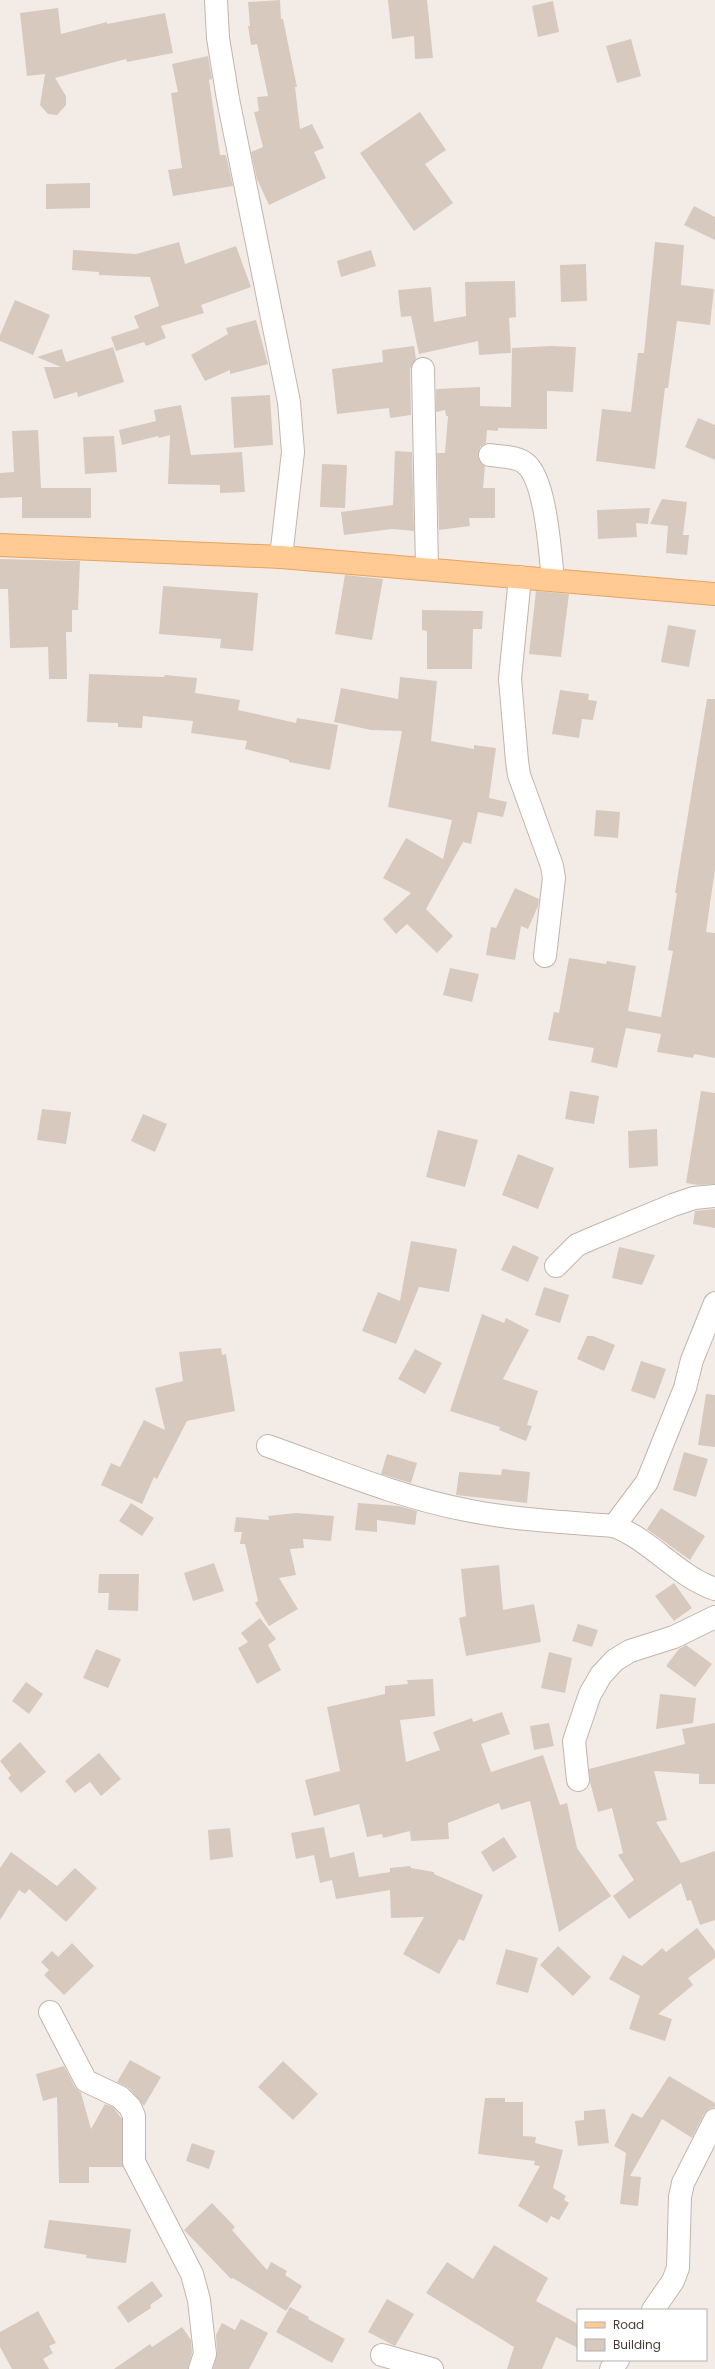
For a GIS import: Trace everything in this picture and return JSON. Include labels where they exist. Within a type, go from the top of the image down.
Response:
[{"type":"main road","points":[[0,545],[281,557],[715,594]]},
{"type":"street","points":[[216,0],[218,38],[228,99],[289,402],[293,452],[281,557]]},
{"type":"street","points":[[423,369],[426,569]]},
{"type":"street","points":[[490,455],[518,459],[532,470],[542,494],[553,580]]},
{"type":"street","points":[[520,577],[510,679],[519,776],[552,866],[554,878],[545,956]]},
{"type":"street","points":[[556,1266],[576,1246],[593,1238],[673,1205],[694,1198],[715,1196]]},
{"type":"street","points":[[614,1526],[647,1482],[685,1388],[692,1360],[715,1303]]},
{"type":"street","points":[[268,1446],[407,1496],[466,1510],[505,1517],[614,1526],[628,1532],[710,1588],[715,1612]]},
{"type":"street","points":[[578,1780],[574,1740],[590,1694],[601,1676],[615,1660],[630,1651],[674,1637],[715,1618]]},
{"type":"street","points":[[50,2012],[86,2081],[120,2097],[130,2107],[134,2116],[134,2162],[192,2274],[199,2300],[205,2354],[200,2369]]},
{"type":"street","points":[[654,2309],[673,2281],[678,2268],[680,2196],[683,2183],[715,2120]]},
{"type":"street","points":[[382,2355],[432,2369]]},
{"type":"street","points":[[611,2369],[617,2361]]},
{"type":"building","points":[[280,0],[281,19],[283,19],[297,87],[295,87],[300,129],[312,124],[324,148],[314,152],[326,178],[269,205],[257,179],[251,152],[263,147],[254,112],[259,111],[257,97],[268,96],[257,44],[251,45],[248,26],[250,26],[248,2]]},
{"type":"building","points":[[388,0],[427,0],[433,58],[415,59],[414,36],[392,39]]},
{"type":"building","points":[[553,1],[559,32],[538,37],[532,6]]},
{"type":"building","points":[[58,8],[61,34],[107,22],[107,24],[165,13],[173,53],[127,62],[126,59],[55,78],[66,96],[66,105],[57,115],[48,114],[40,105],[45,74],[27,76],[20,13]]},
{"type":"building","points":[[631,39],[641,76],[617,83],[606,46]]},
{"type":"building","points":[[208,56],[212,79],[209,80],[220,155],[226,155],[233,186],[173,196],[168,170],[182,168],[171,93],[178,92],[172,64]]},
{"type":"building","points":[[420,112],[446,150],[425,164],[453,203],[414,231],[360,153]]},
{"type":"building","points":[[90,183],[90,208],[46,209],[46,184]]},
{"type":"building","points":[[694,206],[715,217],[715,240],[684,225]]},
{"type":"building","points":[[179,242],[185,264],[236,246],[251,287],[201,305],[204,313],[161,326],[166,338],[146,346],[144,342],[116,351],[111,337],[139,328],[134,316],[159,306],[150,277],[99,275],[99,272],[72,270],[73,250],[136,254]]},
{"type":"building","points":[[655,242],[684,245],[681,285],[714,289],[710,325],[677,321],[668,388],[665,388],[655,469],[596,461],[602,409],[631,412],[638,353],[644,353]]},
{"type":"building","points":[[371,250],[376,266],[341,277],[337,261]]},
{"type":"building","points":[[586,264],[587,301],[561,302],[560,265]]},
{"type":"building","points":[[515,281],[516,317],[509,318],[511,353],[479,355],[478,341],[419,354],[411,316],[401,317],[398,290],[431,287],[434,322],[466,316],[465,282]]},
{"type":"building","points":[[15,300],[50,315],[33,355],[0,341],[0,335]]},
{"type":"building","points":[[256,320],[268,364],[230,374],[230,370],[205,381],[191,355],[228,334],[226,328]]},
{"type":"building","points":[[414,346],[416,359],[410,369],[411,415],[390,418],[389,408],[337,414],[332,369],[383,362],[382,350]]},
{"type":"building","points":[[551,346],[576,347],[573,392],[547,391],[547,429],[498,428],[498,431],[487,430],[486,443],[480,447],[478,454],[479,460],[485,466],[483,488],[495,488],[495,518],[469,518],[470,526],[439,530],[437,453],[445,453],[448,416],[446,416],[445,410],[436,412],[436,389],[480,387],[480,406],[511,407],[512,348]]},
{"type":"building","points":[[113,347],[124,382],[78,397],[77,392],[54,399],[44,367],[61,367],[37,357],[62,349],[66,362]]},
{"type":"building","points":[[270,395],[273,445],[234,448],[231,397]]},
{"type":"building","points":[[181,405],[191,455],[242,452],[245,492],[220,493],[220,485],[168,484],[170,435],[159,438],[158,436],[122,445],[119,430],[156,421],[154,410]]},
{"type":"building","points":[[698,418],[715,425],[715,460],[685,447]]},
{"type":"building","points":[[38,430],[41,488],[91,488],[91,518],[22,518],[22,497],[0,498],[0,473],[14,472],[12,431]]},
{"type":"building","points":[[114,436],[117,472],[85,474],[83,437]]},
{"type":"building","points":[[395,451],[412,452],[414,531],[392,529],[344,535],[341,512],[393,505]]},
{"type":"building","points":[[322,464],[347,465],[345,508],[320,507]]},
{"type":"building","points":[[662,499],[687,502],[683,535],[689,535],[687,555],[666,553],[668,526],[650,524]]},
{"type":"building","points":[[650,508],[648,524],[636,523],[637,537],[598,539],[597,510]]},
{"type":"building","points":[[0,559],[80,561],[78,610],[72,610],[72,632],[66,632],[67,679],[49,679],[48,647],[10,648],[8,589],[0,589]]},
{"type":"building","points":[[345,575],[383,579],[372,640],[335,634]]},
{"type":"building","points":[[163,586],[258,593],[253,651],[220,648],[221,639],[159,634]]},
{"type":"building","points":[[536,591],[569,594],[561,657],[529,654]]},
{"type":"building","points":[[422,610],[483,611],[482,629],[473,629],[472,669],[427,669],[427,631],[422,630]]},
{"type":"building","points":[[668,625],[696,630],[689,667],[661,662]]},
{"type":"building","points":[[89,674],[164,677],[165,675],[197,678],[195,693],[240,700],[238,710],[296,723],[297,718],[338,725],[330,770],[289,762],[289,760],[245,749],[247,741],[191,733],[193,721],[143,716],[142,728],[118,727],[118,723],[87,722]]},
{"type":"building","points":[[400,677],[437,681],[431,741],[474,749],[474,745],[496,748],[489,798],[507,802],[503,817],[478,812],[471,844],[463,842],[426,909],[453,936],[437,953],[407,924],[396,934],[383,919],[411,893],[383,878],[406,838],[443,859],[452,820],[388,807],[402,731],[371,730],[334,722],[341,688],[398,699]]},
{"type":"building","points":[[560,690],[589,694],[588,700],[597,701],[593,720],[582,719],[579,738],[552,734]]},
{"type":"building","points":[[707,699],[715,699],[715,869],[706,932],[715,933],[715,1058],[694,1054],[693,1058],[657,1052],[661,1034],[626,1028],[617,1068],[591,1062],[594,1048],[548,1040],[554,1012],[559,1013],[569,958],[606,964],[607,961],[636,966],[628,1011],[661,1017],[673,951],[668,950],[677,893],[675,893]]},
{"type":"building","points":[[596,810],[620,812],[618,838],[594,836]]},
{"type":"building","points":[[515,888],[539,899],[538,906],[528,929],[521,926],[515,960],[486,955],[491,927],[496,928]]},
{"type":"building","points":[[450,968],[479,974],[472,1002],[443,995]]},
{"type":"building","points":[[570,1091],[599,1096],[594,1124],[565,1119]]},
{"type":"building","points":[[701,1091],[715,1093],[715,1184],[698,1185],[686,1183]]},
{"type":"building","points":[[42,1109],[71,1112],[66,1144],[37,1140]]},
{"type":"building","points":[[143,1114],[167,1124],[155,1152],[131,1141]]},
{"type":"building","points":[[657,1129],[658,1166],[629,1168],[628,1131]]},
{"type":"building","points":[[438,1130],[478,1140],[465,1187],[426,1177]]},
{"type":"building","points":[[518,1154],[554,1168],[538,1209],[502,1195]]},
{"type":"building","points":[[715,1209],[715,1228],[693,1224],[695,1211]]},
{"type":"building","points":[[411,1241],[457,1249],[449,1292],[419,1287],[396,1344],[362,1331],[378,1292],[400,1301]]},
{"type":"building","points":[[513,1245],[539,1257],[528,1282],[501,1270]]},
{"type":"building","points":[[619,1247],[655,1255],[642,1285],[612,1278]]},
{"type":"building","points":[[544,1287],[569,1295],[560,1323],[535,1315]]},
{"type":"building","points":[[482,1314],[504,1323],[506,1318],[529,1330],[503,1379],[538,1391],[527,1425],[532,1426],[526,1441],[499,1430],[500,1427],[450,1411]]},
{"type":"building","points":[[587,1336],[593,1336],[615,1345],[604,1371],[577,1359]]},
{"type":"building","points":[[221,1348],[222,1355],[226,1354],[235,1411],[187,1421],[157,1479],[154,1477],[142,1504],[101,1485],[111,1463],[120,1467],[144,1420],[165,1430],[155,1388],[183,1381],[179,1352]]},
{"type":"building","points":[[415,1349],[442,1363],[425,1394],[398,1379]]},
{"type":"building","points":[[641,1361],[666,1369],[655,1399],[631,1391]]},
{"type":"building","points":[[706,1394],[715,1395],[715,1447],[698,1445]]},
{"type":"building","points":[[684,1452],[708,1459],[696,1497],[673,1490]]},
{"type":"building","points":[[387,1454],[417,1463],[411,1483],[381,1474]]},
{"type":"building","points":[[502,1469],[530,1472],[527,1503],[456,1495],[459,1472],[501,1475]]},
{"type":"building","points":[[131,1503],[154,1518],[142,1536],[119,1521]]},
{"type":"building","points":[[358,1503],[399,1506],[417,1511],[415,1525],[377,1520],[377,1532],[355,1530]]},
{"type":"building","points":[[661,1508],[705,1536],[690,1560],[647,1529]]},
{"type":"building","points":[[296,1513],[334,1516],[331,1541],[303,1539],[304,1548],[290,1549],[296,1575],[279,1578],[298,1609],[269,1626],[255,1603],[258,1601],[245,1544],[240,1544],[242,1532],[234,1532],[236,1517],[269,1520],[268,1516]]},
{"type":"building","points":[[214,1563],[224,1591],[193,1601],[184,1573]]},
{"type":"building","points":[[499,1565],[503,1610],[534,1604],[541,1642],[466,1656],[459,1618],[466,1616],[461,1569]]},
{"type":"building","points":[[99,1574],[139,1574],[138,1611],[108,1610],[109,1593],[98,1593]]},
{"type":"building","points":[[674,1583],[692,1608],[674,1621],[655,1596]]},
{"type":"building","points":[[260,1618],[276,1639],[268,1645],[281,1670],[257,1684],[238,1648],[248,1642],[241,1633]]},
{"type":"building","points":[[578,1624],[598,1630],[592,1647],[572,1641]]},
{"type":"building","points":[[686,1645],[712,1664],[695,1687],[666,1666],[679,1649]]},
{"type":"building","points":[[96,1649],[121,1659],[108,1688],[83,1678]]},
{"type":"building","points":[[549,1652],[572,1658],[565,1693],[541,1688]]},
{"type":"building","points":[[433,1679],[435,1716],[400,1720],[406,1762],[440,1750],[433,1732],[472,1718],[473,1722],[502,1712],[510,1734],[481,1744],[491,1772],[543,1755],[560,1805],[567,1803],[577,1848],[611,1896],[559,1932],[530,1801],[501,1810],[499,1803],[448,1823],[449,1839],[411,1841],[410,1831],[383,1838],[382,1834],[367,1837],[359,1804],[314,1816],[305,1780],[340,1771],[327,1707],[385,1694],[385,1686],[408,1684],[407,1680]]},
{"type":"building","points":[[26,1682],[43,1694],[29,1714],[12,1701]]},
{"type":"building","points":[[660,1694],[696,1698],[693,1723],[656,1729]]},
{"type":"building","points":[[549,1723],[554,1746],[534,1750],[530,1726]]},
{"type":"building","points":[[715,1723],[715,1784],[699,1784],[699,1774],[654,1771],[667,1820],[656,1822],[681,1863],[715,1851],[715,1920],[700,1925],[691,1900],[687,1901],[681,1883],[629,1919],[613,1896],[634,1880],[618,1855],[623,1853],[612,1808],[598,1812],[590,1782],[589,1769],[685,1744],[682,1729]]},
{"type":"building","points":[[20,1742],[46,1772],[21,1793],[8,1778],[11,1775],[0,1761]]},
{"type":"building","points":[[99,1753],[121,1779],[101,1796],[90,1782],[75,1793],[65,1781]]},
{"type":"building","points":[[324,1827],[330,1858],[354,1852],[359,1877],[390,1872],[390,1868],[410,1866],[411,1868],[434,1872],[434,1874],[483,1895],[464,1941],[459,1939],[439,1974],[403,1954],[424,1917],[391,1918],[390,1890],[336,1899],[332,1880],[320,1883],[314,1855],[296,1859],[291,1833]]},
{"type":"building","points":[[230,1828],[233,1857],[210,1860],[208,1830]]},
{"type":"building","points":[[504,1837],[517,1857],[493,1872],[481,1852]]},
{"type":"building","points":[[11,1852],[57,1886],[75,1868],[97,1888],[66,1922],[29,1889],[25,1894],[19,1890],[0,1920],[0,1868]]},
{"type":"building","points":[[697,1928],[715,1951],[715,1958],[688,1978],[693,1985],[658,2014],[672,2019],[665,2041],[629,2029],[640,1996],[609,1979],[623,1955],[642,1966],[662,1948],[666,1952]]},
{"type":"building","points":[[72,1943],[94,1966],[64,1995],[44,1975],[49,1970],[41,1962],[52,1951],[58,1957]]},
{"type":"building","points":[[558,1946],[591,1977],[573,1996],[540,1965]]},
{"type":"building","points":[[506,1949],[538,1958],[528,1993],[496,1984]]},
{"type":"building","points":[[130,2060],[161,2077],[144,2106],[129,2088],[117,2082]]},
{"type":"building","points":[[283,2061],[318,2094],[293,2120],[258,2087]]},
{"type":"building","points":[[64,2066],[75,2087],[81,2093],[91,2129],[105,2104],[113,2107],[122,2119],[123,2167],[89,2167],[89,2183],[59,2183],[57,2097],[43,2101],[36,2074]]},
{"type":"building","points":[[669,2076],[715,2103],[715,2107],[709,2109],[704,2114],[692,2138],[662,2119],[630,2176],[641,2177],[638,2206],[620,2204],[626,2153],[614,2146],[632,2113],[642,2118]]},
{"type":"building","points":[[485,2098],[505,2098],[505,2102],[523,2102],[523,2136],[536,2137],[535,2143],[563,2150],[553,2188],[566,2196],[564,2200],[569,2203],[559,2220],[551,2216],[547,2223],[518,2206],[540,2166],[534,2165],[535,2161],[478,2154]]},
{"type":"building","points":[[605,2109],[609,2143],[578,2146],[575,2121],[584,2120],[584,2111]]},
{"type":"building","points":[[192,2143],[215,2151],[209,2169],[186,2161]]},
{"type":"building","points":[[212,2203],[235,2227],[232,2230],[267,2270],[271,2262],[287,2271],[285,2275],[302,2286],[286,2311],[233,2278],[231,2279],[184,2230]]},
{"type":"building","points":[[49,2220],[131,2229],[126,2263],[86,2258],[87,2255],[44,2248]]},
{"type":"building","points":[[494,2245],[548,2278],[536,2301],[577,2323],[577,2348],[556,2337],[542,2369],[507,2369],[514,2347],[426,2293],[447,2262],[473,2279]]},
{"type":"building","points":[[152,2281],[163,2296],[150,2305],[151,2308],[128,2323],[117,2307]]},
{"type":"building","points":[[387,2299],[414,2314],[395,2346],[368,2332]]},
{"type":"building","points":[[290,2307],[309,2317],[308,2319],[345,2339],[332,2363],[276,2332]]},
{"type":"building","points":[[38,2311],[56,2343],[49,2346],[53,2353],[43,2359],[49,2369],[12,2369],[0,2347],[0,2332]]},
{"type":"building","points":[[241,2319],[268,2333],[249,2369],[213,2369],[217,2353],[216,2335],[222,2323],[235,2330]]},
{"type":"building","points":[[182,2327],[191,2340],[192,2353],[188,2369],[114,2369],[150,2344],[152,2347]]}]
